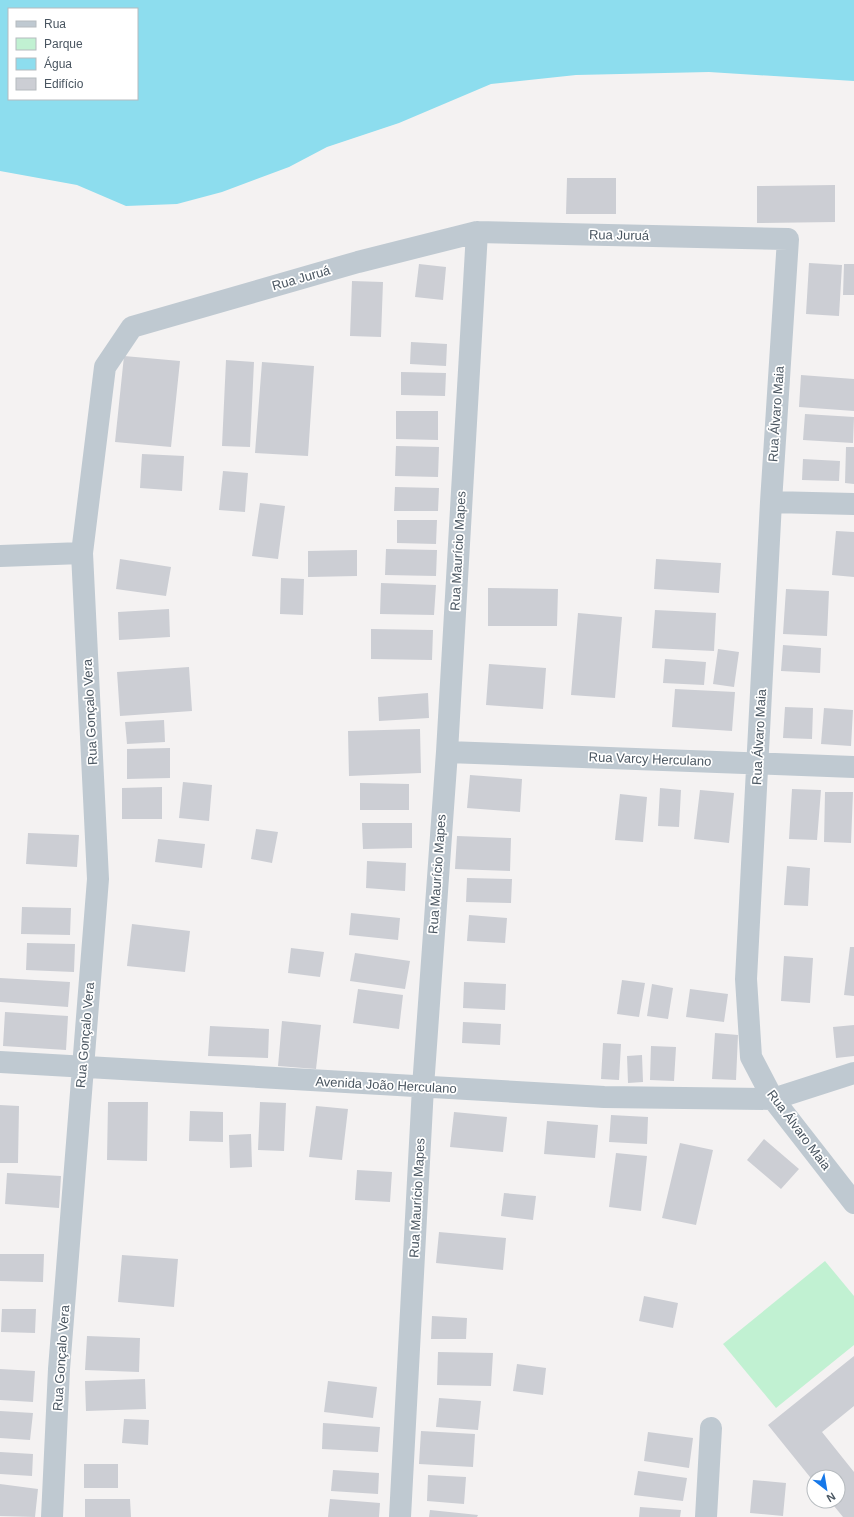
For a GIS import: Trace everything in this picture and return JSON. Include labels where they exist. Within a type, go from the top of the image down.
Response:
[{"type":"street","name":"Rua Juruá","points":[[82,552],[105,367],[132,327],[358,262],[476,232],[788,239]]},
{"type":"street","name":"Rua Maurício Mapes","points":[[400,1517],[423,1087],[447,752],[476,232]]},
{"type":"street","name":"Rua Álvaro Maia","points":[[788,239],[771,502],[746,979],[751,1057],[772,1099],[854,1203]]},
{"type":"street","points":[[771,502],[854,504]]},
{"type":"street","points":[[0,556],[82,552]]},
{"type":"street","name":"Rua Gonçalo Vera","points":[[52,1517],[59,1369],[98,880],[82,552]]},
{"type":"street","name":"Rua Varcy Herculano","points":[[447,752],[854,766]]},
{"type":"street","name":"Avenida João Herculano","points":[[0,1062],[604,1097],[772,1099],[854,1073]]},
{"type":"street","points":[[706,1517],[711,1428]]},
{"type":"green space","points":[[825,1261],[854,1296],[854,1345],[776,1408],[723,1344]]},
{"type":"water","points":[[0,0],[854,0],[854,81],[709,72],[576,75],[491,84],[399,123],[327,147],[289,167],[222,192],[177,204],[126,206],[77,185],[0,171]]},
{"type":"building","points":[[567,178],[616,178],[616,214],[566,214]]},
{"type":"building","points":[[835,185],[835,222],[757,223],[757,186]]},
{"type":"building","points":[[809,263],[842,265],[839,316],[806,314]]},
{"type":"building","points":[[419,264],[446,267],[443,300],[415,297]]},
{"type":"building","points":[[844,264],[854,264],[854,295],[843,295]]},
{"type":"building","points":[[352,281],[383,282],[381,337],[350,336]]},
{"type":"building","points":[[411,342],[447,344],[446,366],[410,364]]},
{"type":"building","points":[[124,356],[180,361],[171,447],[115,442]]},
{"type":"building","points":[[226,360],[254,362],[250,447],[222,446]]},
{"type":"building","points":[[262,362],[314,366],[308,456],[255,453]]},
{"type":"building","points":[[401,372],[446,373],[445,396],[401,395]]},
{"type":"building","points":[[801,375],[854,379],[854,411],[799,407]]},
{"type":"building","points":[[396,411],[438,411],[438,440],[396,439]]},
{"type":"building","points":[[805,414],[854,417],[853,443],[803,440]]},
{"type":"building","points":[[396,446],[439,447],[438,477],[395,476]]},
{"type":"building","points":[[846,447],[854,447],[854,484],[845,483]]},
{"type":"building","points":[[142,454],[184,456],[182,491],[140,488]]},
{"type":"building","points":[[803,459],[840,461],[839,481],[802,480]]},
{"type":"building","points":[[223,471],[248,473],[245,512],[219,510]]},
{"type":"building","points":[[395,487],[439,488],[438,511],[394,511]]},
{"type":"building","points":[[260,503],[285,506],[278,559],[252,556]]},
{"type":"building","points":[[397,520],[437,520],[436,544],[397,543]]},
{"type":"building","points":[[836,531],[854,532],[854,577],[832,575]]},
{"type":"building","points":[[386,549],[437,550],[436,576],[385,575]]},
{"type":"building","points":[[357,550],[357,576],[308,577],[308,551]]},
{"type":"building","points":[[120,559],[171,567],[166,596],[116,589]]},
{"type":"building","points":[[656,559],[721,563],[719,593],[654,589]]},
{"type":"building","points":[[281,578],[304,579],[303,615],[280,614]]},
{"type":"building","points":[[381,583],[436,585],[434,615],[380,614]]},
{"type":"building","points":[[488,588],[558,589],[557,626],[488,626]]},
{"type":"building","points":[[786,589],[829,591],[827,636],[783,634]]},
{"type":"building","points":[[169,609],[170,637],[119,640],[118,612]]},
{"type":"building","points":[[655,610],[716,613],[714,651],[652,648]]},
{"type":"building","points":[[578,613],[622,617],[615,698],[571,695]]},
{"type":"building","points":[[371,629],[433,630],[432,660],[371,659]]},
{"type":"building","points":[[783,645],[821,648],[820,673],[781,671]]},
{"type":"building","points":[[718,649],[739,652],[734,687],[713,684]]},
{"type":"building","points":[[665,659],[706,662],[704,685],[663,683]]},
{"type":"building","points":[[489,664],[546,668],[543,709],[486,705]]},
{"type":"building","points":[[189,667],[192,711],[120,716],[117,672]]},
{"type":"building","points":[[675,689],[735,692],[732,731],[672,727]]},
{"type":"building","points":[[428,693],[429,718],[379,721],[378,697]]},
{"type":"building","points":[[785,707],[813,708],[812,739],[783,738]]},
{"type":"building","points":[[824,708],[853,710],[851,746],[821,744]]},
{"type":"building","points":[[164,720],[165,742],[127,744],[125,722]]},
{"type":"building","points":[[420,729],[421,773],[349,776],[348,731]]},
{"type":"building","points":[[170,748],[170,778],[127,779],[127,749]]},
{"type":"building","points":[[470,775],[522,779],[520,812],[467,808]]},
{"type":"building","points":[[183,782],[212,785],[209,821],[179,818]]},
{"type":"building","points":[[360,783],[409,784],[409,810],[360,810]]},
{"type":"building","points":[[162,787],[162,819],[122,819],[122,788]]},
{"type":"building","points":[[660,788],[681,790],[679,827],[658,826]]},
{"type":"building","points":[[792,789],[821,790],[817,840],[789,839]]},
{"type":"building","points":[[700,790],[734,793],[729,843],[694,839]]},
{"type":"building","points":[[825,792],[853,792],[851,843],[824,842]]},
{"type":"building","points":[[620,794],[647,797],[643,842],[615,840]]},
{"type":"building","points":[[362,823],[412,823],[412,848],[363,849]]},
{"type":"building","points":[[256,829],[278,832],[272,863],[251,859]]},
{"type":"building","points":[[28,833],[79,835],[77,867],[26,864]]},
{"type":"building","points":[[457,836],[511,838],[510,871],[455,869]]},
{"type":"building","points":[[158,839],[205,844],[202,868],[155,862]]},
{"type":"building","points":[[367,861],[406,863],[405,891],[366,888]]},
{"type":"building","points":[[787,866],[810,868],[808,906],[784,905]]},
{"type":"building","points":[[467,878],[512,879],[511,903],[466,902]]},
{"type":"building","points":[[22,907],[71,908],[70,935],[21,934]]},
{"type":"building","points":[[351,913],[400,918],[398,940],[349,935]]},
{"type":"building","points":[[469,915],[507,918],[505,943],[467,941]]},
{"type":"building","points":[[132,924],[190,931],[185,972],[127,966]]},
{"type":"building","points":[[27,943],[75,944],[74,972],[26,970]]},
{"type":"building","points":[[850,947],[854,947],[854,996],[844,995]]},
{"type":"building","points":[[291,948],[324,952],[320,977],[288,973]]},
{"type":"building","points":[[355,953],[410,961],[405,989],[350,981]]},
{"type":"building","points":[[784,956],[813,958],[810,1003],[781,1001]]},
{"type":"building","points":[[0,978],[70,982],[68,1007],[0,1002]]},
{"type":"building","points":[[622,980],[645,983],[639,1017],[617,1014]]},
{"type":"building","points":[[464,982],[506,984],[505,1010],[463,1008]]},
{"type":"building","points":[[652,984],[673,988],[668,1019],[647,1016]]},
{"type":"building","points":[[358,989],[403,995],[399,1029],[353,1023]]},
{"type":"building","points":[[690,989],[728,994],[724,1022],[686,1017]]},
{"type":"building","points":[[5,1012],[68,1016],[66,1050],[3,1046]]},
{"type":"building","points":[[282,1021],[321,1025],[316,1069],[278,1066]]},
{"type":"building","points":[[463,1022],[501,1024],[500,1045],[462,1043]]},
{"type":"building","points":[[854,1025],[854,1056],[836,1058],[833,1027]]},
{"type":"building","points":[[210,1026],[269,1029],[268,1058],[208,1056]]},
{"type":"building","points":[[715,1033],[738,1035],[736,1080],[712,1079]]},
{"type":"building","points":[[603,1043],[621,1044],[619,1080],[601,1079]]},
{"type":"building","points":[[651,1046],[676,1047],[674,1081],[650,1080]]},
{"type":"building","points":[[642,1055],[643,1082],[628,1083],[627,1056]]},
{"type":"building","points":[[108,1102],[148,1102],[147,1161],[107,1160]]},
{"type":"building","points":[[260,1102],[286,1103],[284,1151],[258,1150]]},
{"type":"building","points":[[0,1105],[19,1106],[18,1163],[0,1163]]},
{"type":"building","points":[[316,1106],[348,1109],[342,1160],[309,1157]]},
{"type":"building","points":[[190,1111],[223,1112],[223,1142],[189,1141]]},
{"type":"building","points":[[454,1112],[507,1117],[503,1152],[450,1147]]},
{"type":"building","points":[[611,1115],[648,1117],[647,1144],[609,1142]]},
{"type":"building","points":[[547,1121],[598,1125],[595,1158],[544,1154]]},
{"type":"building","points":[[251,1134],[252,1167],[230,1168],[229,1135]]},
{"type":"building","points":[[764,1139],[799,1169],[781,1189],[747,1160]]},
{"type":"building","points":[[680,1143],[713,1150],[696,1225],[662,1218]]},
{"type":"building","points":[[616,1153],[647,1156],[641,1211],[609,1207]]},
{"type":"building","points":[[357,1170],[392,1172],[390,1202],[355,1200]]},
{"type":"building","points":[[7,1173],[61,1176],[59,1208],[5,1204]]},
{"type":"building","points":[[504,1193],[536,1196],[533,1220],[501,1216]]},
{"type":"building","points":[[439,1232],[506,1238],[503,1270],[436,1263]]},
{"type":"building","points":[[0,1254],[44,1254],[43,1282],[0,1281]]},
{"type":"building","points":[[122,1255],[178,1259],[174,1307],[118,1302]]},
{"type":"building","points":[[644,1296],[678,1303],[673,1328],[639,1321]]},
{"type":"building","points":[[2,1309],[36,1309],[35,1333],[1,1332]]},
{"type":"building","points":[[432,1316],[467,1318],[466,1339],[431,1339]]},
{"type":"building","points":[[87,1336],[140,1338],[139,1372],[85,1370]]},
{"type":"building","points":[[438,1352],[493,1353],[491,1386],[437,1385]]},
{"type":"building","points":[[854,1356],[854,1406],[822,1432],[854,1472],[854,1517],[843,1517],[836,1509],[846,1509],[846,1469],[806,1469],[806,1472],[768,1425]]},
{"type":"building","points":[[517,1364],[546,1368],[543,1395],[513,1391]]},
{"type":"building","points":[[0,1369],[35,1371],[33,1402],[0,1400]]},
{"type":"building","points":[[145,1379],[146,1409],[86,1411],[85,1381]]},
{"type":"building","points":[[328,1381],[377,1387],[373,1418],[324,1412]]},
{"type":"building","points":[[439,1398],[481,1401],[478,1430],[436,1427]]},
{"type":"building","points":[[0,1411],[33,1413],[30,1440],[0,1438]]},
{"type":"building","points":[[124,1419],[149,1420],[148,1445],[122,1443]]},
{"type":"building","points":[[323,1423],[380,1427],[378,1452],[322,1449]]},
{"type":"building","points":[[421,1431],[475,1434],[473,1467],[419,1464]]},
{"type":"building","points":[[648,1432],[693,1438],[689,1468],[644,1461]]},
{"type":"building","points":[[0,1452],[33,1454],[32,1476],[0,1474]]},
{"type":"building","points":[[84,1464],[118,1464],[118,1488],[84,1488]]},
{"type":"building","points":[[333,1470],[379,1473],[378,1494],[331,1491]]},
{"type":"building","points":[[638,1471],[687,1478],[683,1501],[634,1495]]},
{"type":"building","points":[[428,1475],[466,1477],[464,1504],[427,1501]]},
{"type":"building","points":[[753,1480],[786,1483],[783,1516],[750,1513]]},
{"type":"building","points":[[0,1484],[38,1489],[35,1517],[0,1516]]},
{"type":"building","points":[[85,1499],[130,1499],[131,1517],[85,1517]]},
{"type":"building","points":[[330,1499],[380,1503],[379,1517],[328,1517]]},
{"type":"building","points":[[640,1507],[681,1510],[680,1517],[639,1517]]},
{"type":"building","points":[[430,1510],[478,1515],[477,1517],[429,1517]]}]
